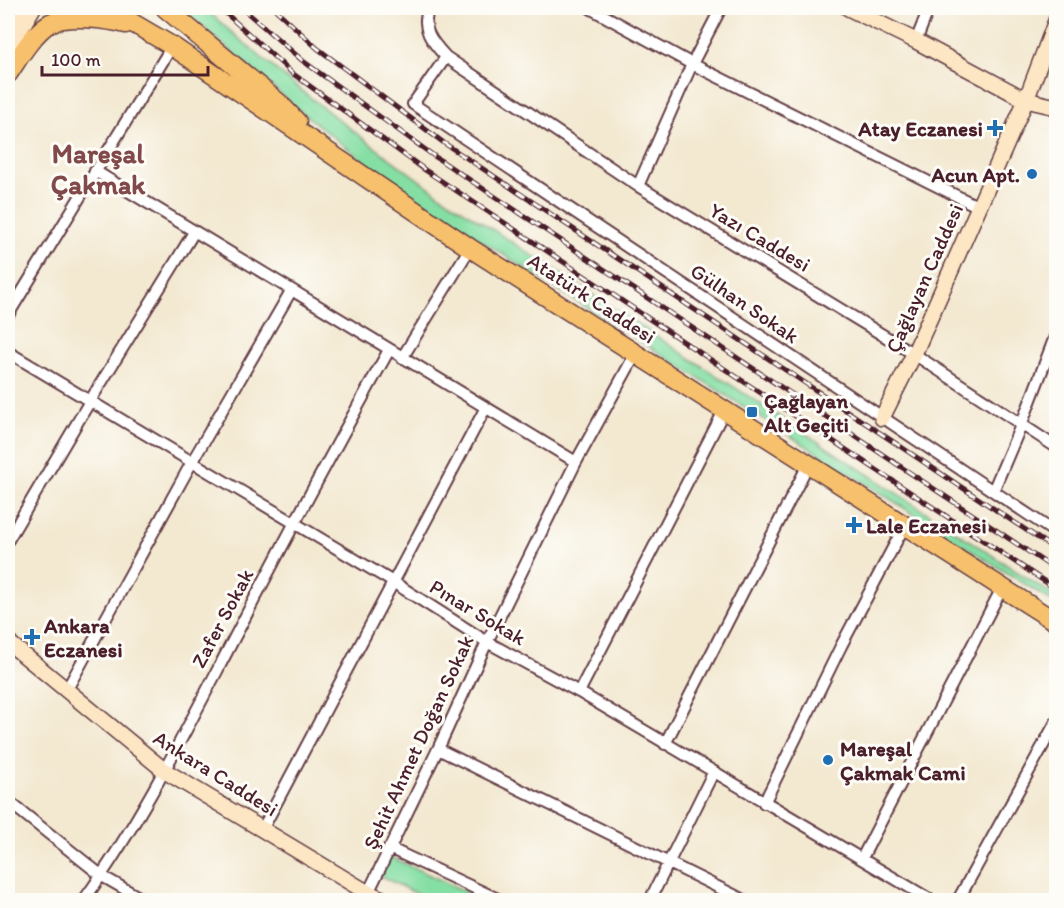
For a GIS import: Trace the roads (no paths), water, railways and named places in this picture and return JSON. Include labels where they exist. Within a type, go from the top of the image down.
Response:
[{"type":"main road","points":[[8,74],[21,54],[50,23],[68,8]]},
{"type":"main road","name":"Atatürk Caddesi","points":[[107,8],[172,46],[471,248],[1056,622]]},
{"type":"main road","points":[[165,8],[279,103],[316,144]]},
{"type":"main road","points":[[50,23],[73,19],[107,20],[139,27]]},
{"type":"street","points":[[8,24],[16,8]]},
{"type":"street","points":[[8,50],[33,8]]},
{"type":"street","name":"Yazı Caddesi","points":[[429,8],[425,28],[433,43],[446,57],[638,186],[914,354],[1056,447]]},
{"type":"street","points":[[590,8],[692,64],[979,207]]},
{"type":"street","points":[[638,186],[692,64],[721,8]]},
{"type":"street","points":[[848,8],[916,41],[1026,100],[1056,107]]},
{"type":"street","points":[[916,41],[929,8]]},
{"type":"street","name":"Çağlayan Caddesi","points":[[882,418],[914,354],[1026,100],[1056,21]]},
{"type":"street","points":[[8,315],[172,46]]},
{"type":"street","name":"Gülhan Sokak","points":[[446,57],[413,104],[1056,533]]},
{"type":"street","points":[[95,171],[576,462]]},
{"type":"street","points":[[8,540],[90,400],[194,232]]},
{"type":"street","points":[[402,358],[471,248]]},
{"type":"street","points":[[66,691],[192,462],[291,291]]},
{"type":"street","points":[[993,491],[1054,349],[1056,334]]},
{"type":"street","name":"Zafer Sokak","points":[[84,900],[102,876],[165,771],[294,523],[389,350]]},
{"type":"street","name":"Pınar Sokak","points":[[8,352],[393,582],[487,642],[579,692],[931,900]]},
{"type":"street","name":"Şehit Ahmet Doğan Sokak","points":[[368,893],[487,642],[576,462],[636,353]]},
{"type":"street","points":[[263,828],[485,409]]},
{"type":"street","points":[[579,692],[725,409]]},
{"type":"street","points":[[665,744],[809,463]]},
{"type":"street","points":[[764,803],[841,646],[904,525]]},
{"type":"street","points":[[862,858],[1002,588]]},
{"type":"street","name":"Ankara Caddesi","points":[[8,642],[165,771],[368,893],[385,900]]},
{"type":"street","points":[[958,900],[1056,722]]},
{"type":"street","points":[[438,749],[744,900]]},
{"type":"street","points":[[650,900],[713,773]]},
{"type":"street","points":[[8,801],[102,876],[144,900]]},
{"type":"street","points":[[389,848],[500,900]]},
{"type":"railway","points":[[220,8],[292,73],[425,170],[1056,589]]},
{"type":"railway","points":[[242,8],[303,61],[434,156],[1056,570]]},
{"type":"railway","points":[[274,8],[317,48],[444,143],[1056,550]]},
{"type":"place","name":"Atay Eczanesi","points":[[995,128]]},
{"type":"place","name":"Acun Apt.","points":[[1032,174]]},
{"type":"place","name":"Çağlayan Alt Geçiti","points":[[752,412]]},
{"type":"place","name":"Lale Eczanesi","points":[[854,525]]},
{"type":"place","name":"Ankara Eczanesi","points":[[32,637]]},
{"type":"place","name":"Mareşal Çakmak Cami","points":[[828,760]]},
{"type":"district","name":"Mareşal Çakmak","points":[[98,168]]}]
